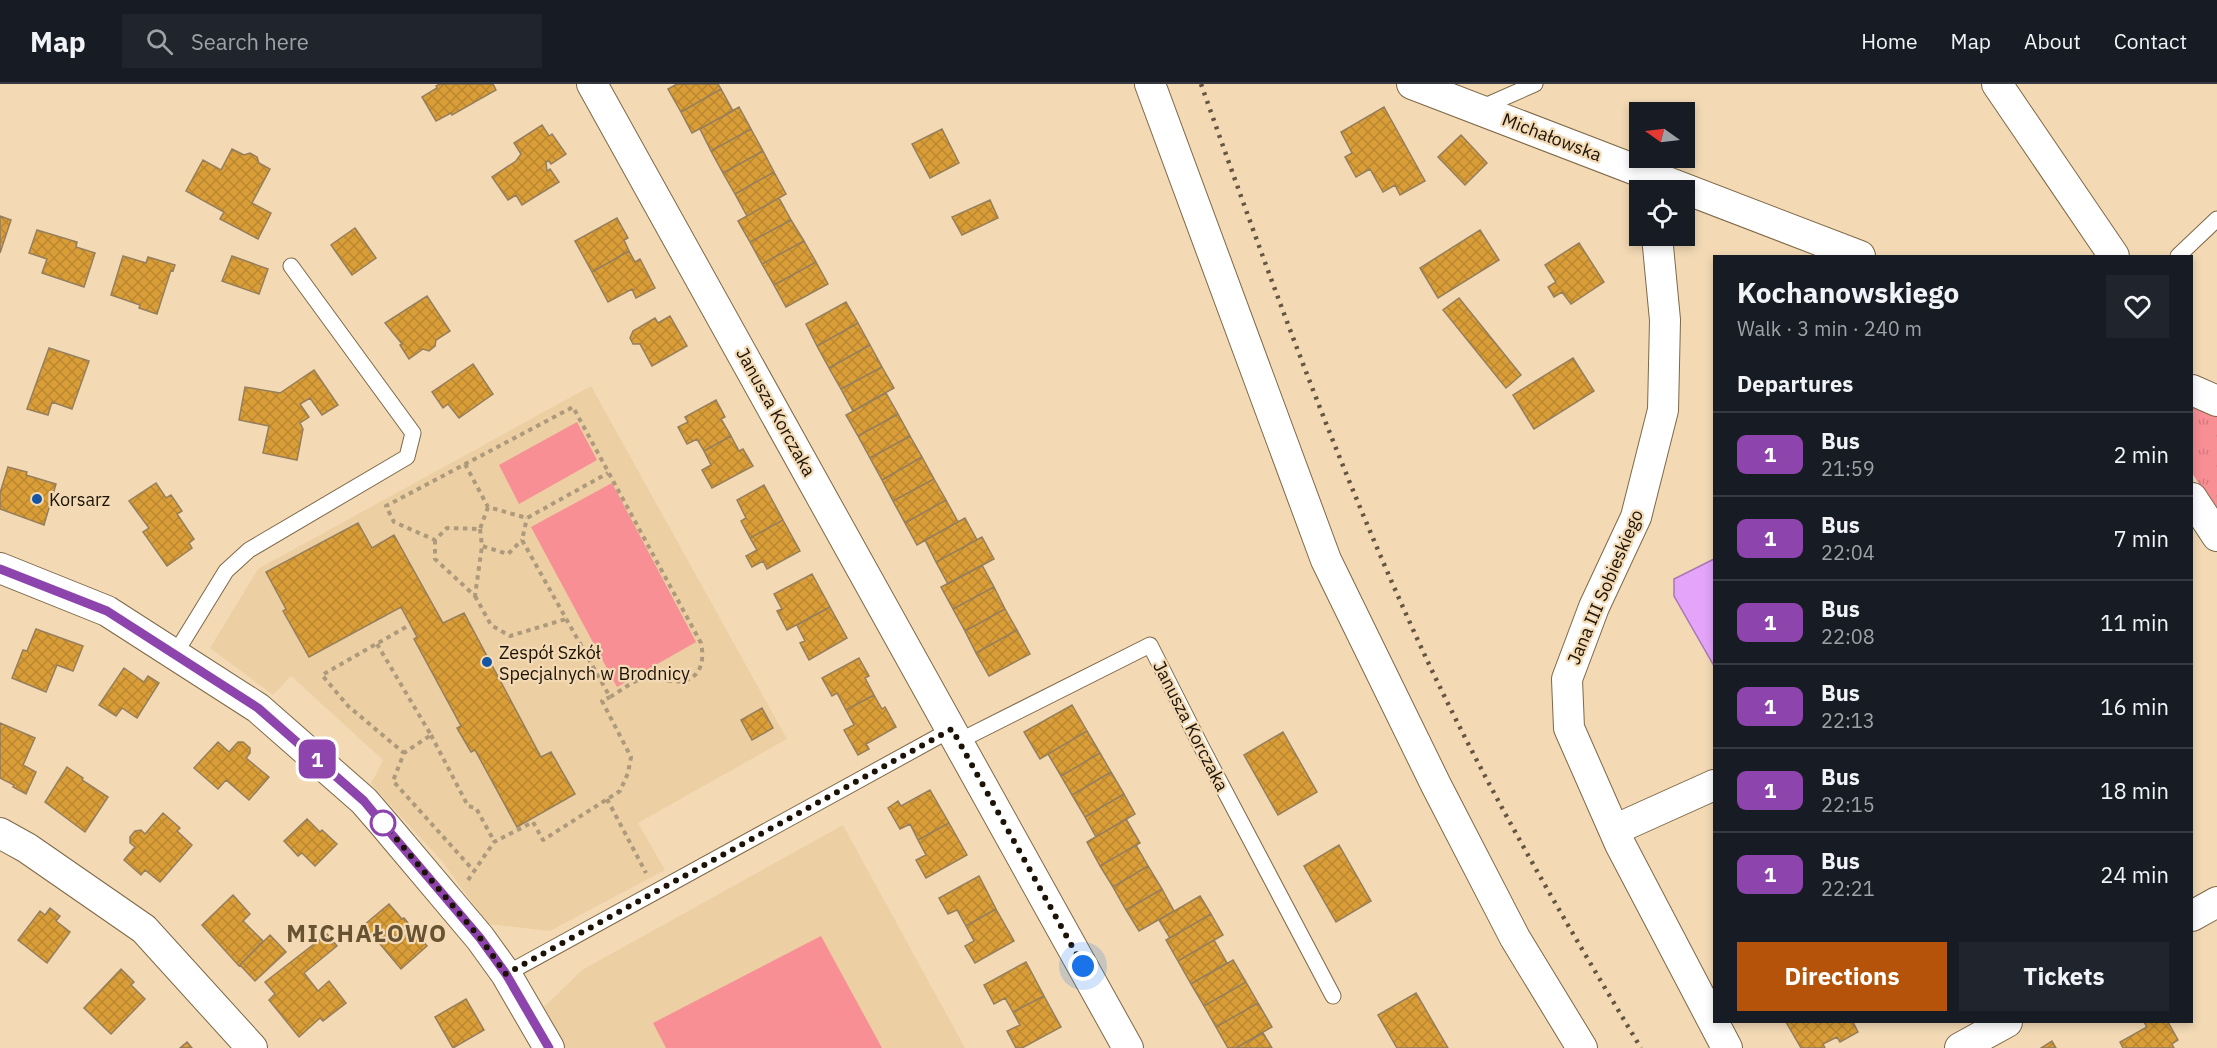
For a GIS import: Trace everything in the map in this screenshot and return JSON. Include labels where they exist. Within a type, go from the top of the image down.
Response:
[{"type":"street","name":"Janusza Korczaka","points":[[592,84],[1128,1048]]},
{"type":"street","points":[[1150,84],[1336,583],[1515,938],[1582,1048]]},
{"type":"street","name":"Michałowska","points":[[1412,84],[1478,109],[1645,180]]},
{"type":"street","points":[[1997,84],[2113,255]]},
{"type":"street","name":"Michałowska","points":[[1695,198],[1857,255]]},
{"type":"street","name":"Jana III Sobieskiego","points":[[1658,246],[1665,320],[1664,410],[1636,517],[1594,607],[1567,679],[1569,728],[1614,830],[1713,1021]]},
{"type":"street","points":[[2193,390],[2217,401]]},
{"type":"street","points":[[2193,500],[2217,537]]},
{"type":"street","points":[[0,568],[107,611],[258,708],[364,801],[480,938],[506,974],[549,1048]]},
{"type":"street","points":[[1614,830],[1713,785]]},
{"type":"street","points":[[0,833],[27,848],[144,929],[252,1048]]},
{"type":"street","points":[[2193,915],[2217,902]]},
{"type":"street","name":"Jana III Sobieskiego","points":[[1714,1023],[1727,1048]]},
{"type":"street","points":[[1960,1048],[2005,1023]]},
{"type":"lane","points":[[1478,109],[1535,84]]},
{"type":"lane","points":[[2179,255],[2217,219]]},
{"type":"lane","points":[[175,654],[226,571],[249,550],[407,457],[413,433],[291,266]]},
{"type":"lane","name":"Janusza Korczaka","points":[[956,735],[1150,645],[1333,996]]},
{"type":"lane","points":[[506,974],[956,735]]},
{"type":"path","points":[[435,540],[394,522],[386,506],[573,407],[701,643],[704,656],[698,673],[686,681],[670,681],[653,676],[641,679],[602,702],[632,757],[620,791],[543,840],[533,822],[494,842],[462,889]]},
{"type":"path","points":[[465,464],[488,507],[527,518],[608,472]]},
{"type":"path","points":[[476,596],[482,546],[480,529],[488,507]]},
{"type":"path","points":[[482,546],[508,554],[522,540],[527,518]]},
{"type":"path","points":[[480,529],[447,528],[435,540],[435,559],[476,596],[491,625],[510,636],[566,619]]},
{"type":"path","points":[[522,540],[610,697]]},
{"type":"path","points":[[404,753],[348,706],[322,675],[406,627]]},
{"type":"path","points":[[377,644],[431,735],[468,806],[476,808],[494,842]]},
{"type":"path","points":[[431,735],[404,753],[393,781],[474,871]]},
{"type":"path","points":[[607,799],[649,879]]},
{"type":"shaded area","name":"Zespół Szkół Specjalnych w Brodnicy","points":[[591,386],[787,739],[638,823],[665,870],[550,931],[488,924],[441,860],[371,784],[383,760],[291,676],[273,695],[210,648],[258,569]]},
{"type":"shaded area","points":[[1713,560],[1713,664],[1674,596],[1674,579]]},
{"type":"shaded area","points":[[843,825],[965,1048],[565,1048],[544,1007],[582,970]]},
{"type":"green space","points":[[2193,403],[2217,413],[2217,512],[2193,475]]},
{"type":"green space","points":[[577,422],[597,460],[519,504],[499,465]]},
{"type":"green space","points":[[612,483],[696,642],[617,687],[531,527]]},
{"type":"green space","points":[[821,936],[882,1048],[666,1048],[653,1023]]},
{"type":"building","points":[[440,84],[493,84],[496,90],[452,115],[451,113],[436,121],[422,97]]},
{"type":"building","points":[[677,84],[718,84],[721,89],[681,112],[668,89]]},
{"type":"building","points":[[721,89],[733,111],[692,133],[681,112]]},
{"type":"building","points":[[739,107],[751,129],[711,151],[700,129]]},
{"type":"building","points":[[1384,107],[1425,181],[1400,195],[1395,185],[1383,192],[1370,169],[1356,177],[1345,157],[1352,153],[1341,132]]},
{"type":"building","points":[[542,125],[549,136],[552,134],[566,154],[551,164],[549,161],[546,162],[547,171],[550,169],[559,182],[522,205],[516,195],[508,200],[492,177],[516,161],[521,154],[514,143]]},
{"type":"building","points":[[751,129],[763,151],[723,173],[711,151]]},
{"type":"building","points":[[942,129],[959,163],[930,178],[912,144]]},
{"type":"building","points":[[1461,135],[1487,163],[1465,185],[1438,157]]},
{"type":"building","points":[[232,149],[244,155],[250,153],[257,157],[259,163],[270,169],[252,203],[271,213],[258,239],[220,219],[224,212],[186,191],[203,160],[221,170]]},
{"type":"building","points":[[763,151],[774,172],[735,194],[723,173]]},
{"type":"building","points":[[774,172],[786,194],[747,216],[735,194]]},
{"type":"building","points":[[779,198],[791,220],[750,242],[738,221]]},
{"type":"building","points":[[990,200],[998,218],[962,235],[952,217]]},
{"type":"building","points":[[0,216],[11,220],[0,253]]},
{"type":"building","points":[[617,218],[628,238],[624,240],[629,251],[592,272],[575,241]]},
{"type":"building","points":[[791,220],[804,241],[762,264],[750,242]]},
{"type":"building","points":[[355,228],[376,258],[352,275],[331,245]]},
{"type":"building","points":[[37,230],[77,242],[76,247],[95,253],[84,287],[42,273],[47,259],[29,253]]},
{"type":"building","points":[[1480,230],[1499,260],[1438,298],[1420,268]]},
{"type":"building","points":[[804,241],[816,262],[774,285],[762,264]]},
{"type":"building","points":[[1579,243],[1604,282],[1571,304],[1562,292],[1554,297],[1548,287],[1556,282],[1545,265]]},
{"type":"building","points":[[629,251],[635,262],[640,259],[655,288],[636,298],[632,289],[608,302],[592,272]]},
{"type":"building","points":[[123,256],[146,263],[148,257],[175,265],[173,271],[171,270],[157,314],[139,308],[140,305],[111,295]]},
{"type":"building","points":[[232,256],[268,269],[259,294],[222,281]]},
{"type":"building","points":[[816,262],[828,284],[786,307],[774,285]]},
{"type":"building","points":[[427,296],[450,331],[436,340],[435,346],[429,351],[423,349],[409,359],[400,345],[402,344],[385,323]]},
{"type":"building","points":[[1459,298],[1521,375],[1506,388],[1443,310]]},
{"type":"building","points":[[846,302],[858,323],[817,346],[806,324]]},
{"type":"building","points":[[670,316],[687,346],[652,366],[640,344],[633,344],[630,338],[633,331],[655,318],[658,323]]},
{"type":"building","points":[[858,323],[870,345],[829,368],[817,346]]},
{"type":"building","points":[[870,345],[882,367],[841,389],[829,368]]},
{"type":"building","points":[[49,348],[89,361],[72,409],[52,402],[48,415],[27,409]]},
{"type":"building","points":[[1573,358],[1594,391],[1534,429],[1513,395]]},
{"type":"building","points":[[473,364],[493,394],[459,418],[448,404],[443,408],[432,392]]},
{"type":"building","points":[[882,367],[894,388],[853,411],[841,389]]},
{"type":"building","points":[[314,370],[338,405],[322,415],[310,398],[300,404],[309,417],[300,423],[303,429],[297,460],[263,453],[269,426],[239,420],[245,387],[280,393]]},
{"type":"building","points":[[886,393],[898,414],[858,436],[846,415]]},
{"type":"building","points":[[716,400],[725,417],[721,419],[731,436],[704,451],[697,439],[687,444],[678,427],[688,422],[685,417]]},
{"type":"building","points":[[898,414],[910,436],[870,458],[858,436]]},
{"type":"building","points":[[731,436],[739,451],[743,449],[753,466],[712,488],[702,470],[711,465],[704,451]]},
{"type":"building","points":[[910,436],[922,457],[882,480],[870,458]]},
{"type":"building","points":[[922,457],[934,479],[893,501],[882,480]]},
{"type":"building","points":[[8,467],[56,484],[44,525],[0,509],[0,493]]},
{"type":"building","points":[[934,479],[946,500],[905,523],[893,501]]},
{"type":"building","points":[[156,483],[166,498],[171,495],[182,511],[177,514],[194,539],[189,543],[192,548],[167,566],[143,532],[149,528],[129,501]]},
{"type":"building","points":[[764,485],[783,520],[750,538],[741,521],[746,518],[737,500]]},
{"type":"building","points":[[946,500],[958,522],[917,545],[905,523]]},
{"type":"building","points":[[965,518],[977,540],[936,562],[925,540]]},
{"type":"building","points":[[783,520],[800,551],[767,569],[763,561],[752,567],[746,556],[757,550],[750,538]]},
{"type":"building","name":"Zespół Szkół Specjalnych w Brodnicy","points":[[358,523],[372,548],[394,535],[443,623],[464,613],[541,757],[551,752],[575,794],[517,827],[475,750],[471,752],[457,728],[461,726],[414,639],[417,637],[401,607],[309,657],[283,611],[286,609],[266,572]]},
{"type":"building","points":[[982,537],[994,559],[948,584],[936,562]]},
{"type":"building","points":[[982,565],[994,587],[953,609],[941,587]]},
{"type":"building","points":[[812,574],[830,607],[787,630],[777,611],[782,609],[774,594]]},
{"type":"building","points":[[994,587],[1005,609],[965,631],[953,609]]},
{"type":"building","points":[[830,607],[847,638],[809,660],[800,643],[805,641],[797,625]]},
{"type":"building","points":[[1005,609],[1017,630],[976,653],[965,631]]},
{"type":"building","points":[[36,629],[83,646],[73,671],[57,665],[46,692],[12,678],[23,650],[27,651]]},
{"type":"building","points":[[1017,630],[1030,654],[989,676],[976,653]]},
{"type":"building","points":[[859,658],[869,676],[865,678],[874,695],[846,710],[837,693],[832,696],[822,678]]},
{"type":"building","points":[[124,668],[144,682],[148,676],[159,683],[137,718],[122,708],[116,716],[99,705]]},
{"type":"building","points":[[874,695],[882,709],[885,707],[896,727],[866,744],[869,749],[858,755],[844,730],[854,725],[846,710]]},
{"type":"building","points":[[1072,705],[1087,731],[1040,759],[1024,732]]},
{"type":"building","points":[[762,708],[773,728],[752,740],[741,720]]},
{"type":"building","points":[[0,723],[35,738],[23,765],[36,772],[26,794],[0,778]]},
{"type":"building","points":[[1087,731],[1100,753],[1061,776],[1048,754]]},
{"type":"building","points":[[1283,732],[1317,792],[1278,815],[1244,755]]},
{"type":"building","points":[[218,742],[229,752],[238,742],[243,742],[250,748],[250,753],[246,758],[269,777],[249,800],[226,780],[218,789],[194,768]]},
{"type":"building","points":[[1100,753],[1111,772],[1072,795],[1061,776]]},
{"type":"building","points":[[67,767],[108,797],[85,832],[45,802]]},
{"type":"building","points":[[1111,772],[1124,794],[1085,817],[1072,795]]},
{"type":"building","points":[[930,790],[949,823],[918,840],[910,824],[900,829],[888,808],[898,801],[901,806]]},
{"type":"building","points":[[1124,794],[1135,814],[1096,837],[1085,817]]},
{"type":"building","points":[[163,813],[180,828],[177,831],[192,845],[160,882],[145,870],[141,875],[124,860],[135,847],[130,843],[130,837],[135,831],[141,830],[145,834]]},
{"type":"building","points":[[307,819],[337,844],[315,866],[302,853],[298,856],[284,841]]},
{"type":"building","points":[[1126,819],[1140,843],[1100,866],[1087,842]]},
{"type":"building","points":[[949,823],[967,855],[926,878],[916,860],[926,855],[918,840]]},
{"type":"building","points":[[1136,845],[1148,866],[1113,887],[1100,866]]},
{"type":"building","points":[[1339,845],[1371,901],[1336,922],[1304,866]]},
{"type":"building","points":[[1148,866],[1162,889],[1126,910],[1113,887]]},
{"type":"building","points":[[979,876],[996,909],[966,926],[957,910],[948,914],[939,898]]},
{"type":"building","points":[[1162,889],[1174,911],[1139,931],[1126,910]]},
{"type":"building","points":[[233,895],[250,914],[243,921],[263,941],[239,966],[202,925]]},
{"type":"building","points":[[1200,896],[1211,914],[1170,938],[1159,920]]},
{"type":"building","points":[[389,904],[427,946],[401,969],[364,925]]},
{"type":"building","points":[[50,908],[60,916],[56,921],[70,932],[47,963],[18,940],[40,911],[45,915]]},
{"type":"building","points":[[996,909],[1014,941],[975,963],[965,946],[974,941],[966,926]]},
{"type":"building","points":[[1211,914],[1223,935],[1178,961],[1166,940]]},
{"type":"building","points":[[327,934],[337,946],[304,973],[318,991],[329,981],[346,1003],[323,1021],[320,1018],[299,1037],[269,1000],[275,994],[265,982]]},
{"type":"building","points":[[270,935],[286,952],[255,981],[240,965]]},
{"type":"building","points":[[1214,940],[1227,963],[1191,984],[1178,961]]},
{"type":"building","points":[[1233,960],[1246,982],[1204,1006],[1191,984]]},
{"type":"building","points":[[1026,962],[1044,996],[1013,1012],[1005,998],[994,1004],[984,985]]},
{"type":"building","points":[[121,969],[134,982],[131,985],[145,999],[111,1034],[84,1008]]},
{"type":"building","points":[[1246,982],[1258,1003],[1216,1027],[1204,1006]]},
{"type":"building","points":[[1416,993],[1448,1048],[1397,1048],[1378,1015]]},
{"type":"building","points":[[1044,996],[1061,1027],[1022,1048],[1016,1048],[1007,1031],[1020,1025],[1013,1012]]},
{"type":"building","points":[[466,999],[484,1030],[453,1048],[435,1017]]},
{"type":"building","points":[[1258,1003],[1272,1027],[1236,1048],[1228,1048],[1216,1027]]},
{"type":"building","points":[[1787,1023],[1854,1023],[1858,1032],[1840,1042],[1837,1037],[1823,1044],[1825,1048],[1801,1048]]},
{"type":"building","points":[[2145,1023],[2169,1023],[2178,1040],[2172,1044],[2174,1048],[2123,1048],[2120,1042],[2147,1027]]},
{"type":"building","points":[[1263,1033],[1272,1048],[1236,1048]]},
{"type":"building","points":[[2052,1041],[2056,1048],[2041,1048]]},
{"type":"building","points":[[187,1042],[192,1048],[180,1048]]},
{"type":"railway","points":[[1201,84],[1307,375],[1395,590],[1476,759],[1529,857],[1641,1048]]},
{"type":"bus line","name":"1","points":[[0,569],[107,611],[258,708],[364,801],[480,938],[506,974],[549,1048]]},
{"type":"place","name":"Korsarz","points":[[37,499]]},
{"type":"place","name":"Zespół Szkół Specjalnych w Brodnicy","points":[[487,662]]},
{"type":"district","name":"MICHAŁOWO","points":[[367,933]]},
{"type":"route","points":[[383,823],[480,938],[506,974],[952,729],[1083,966]]}]
